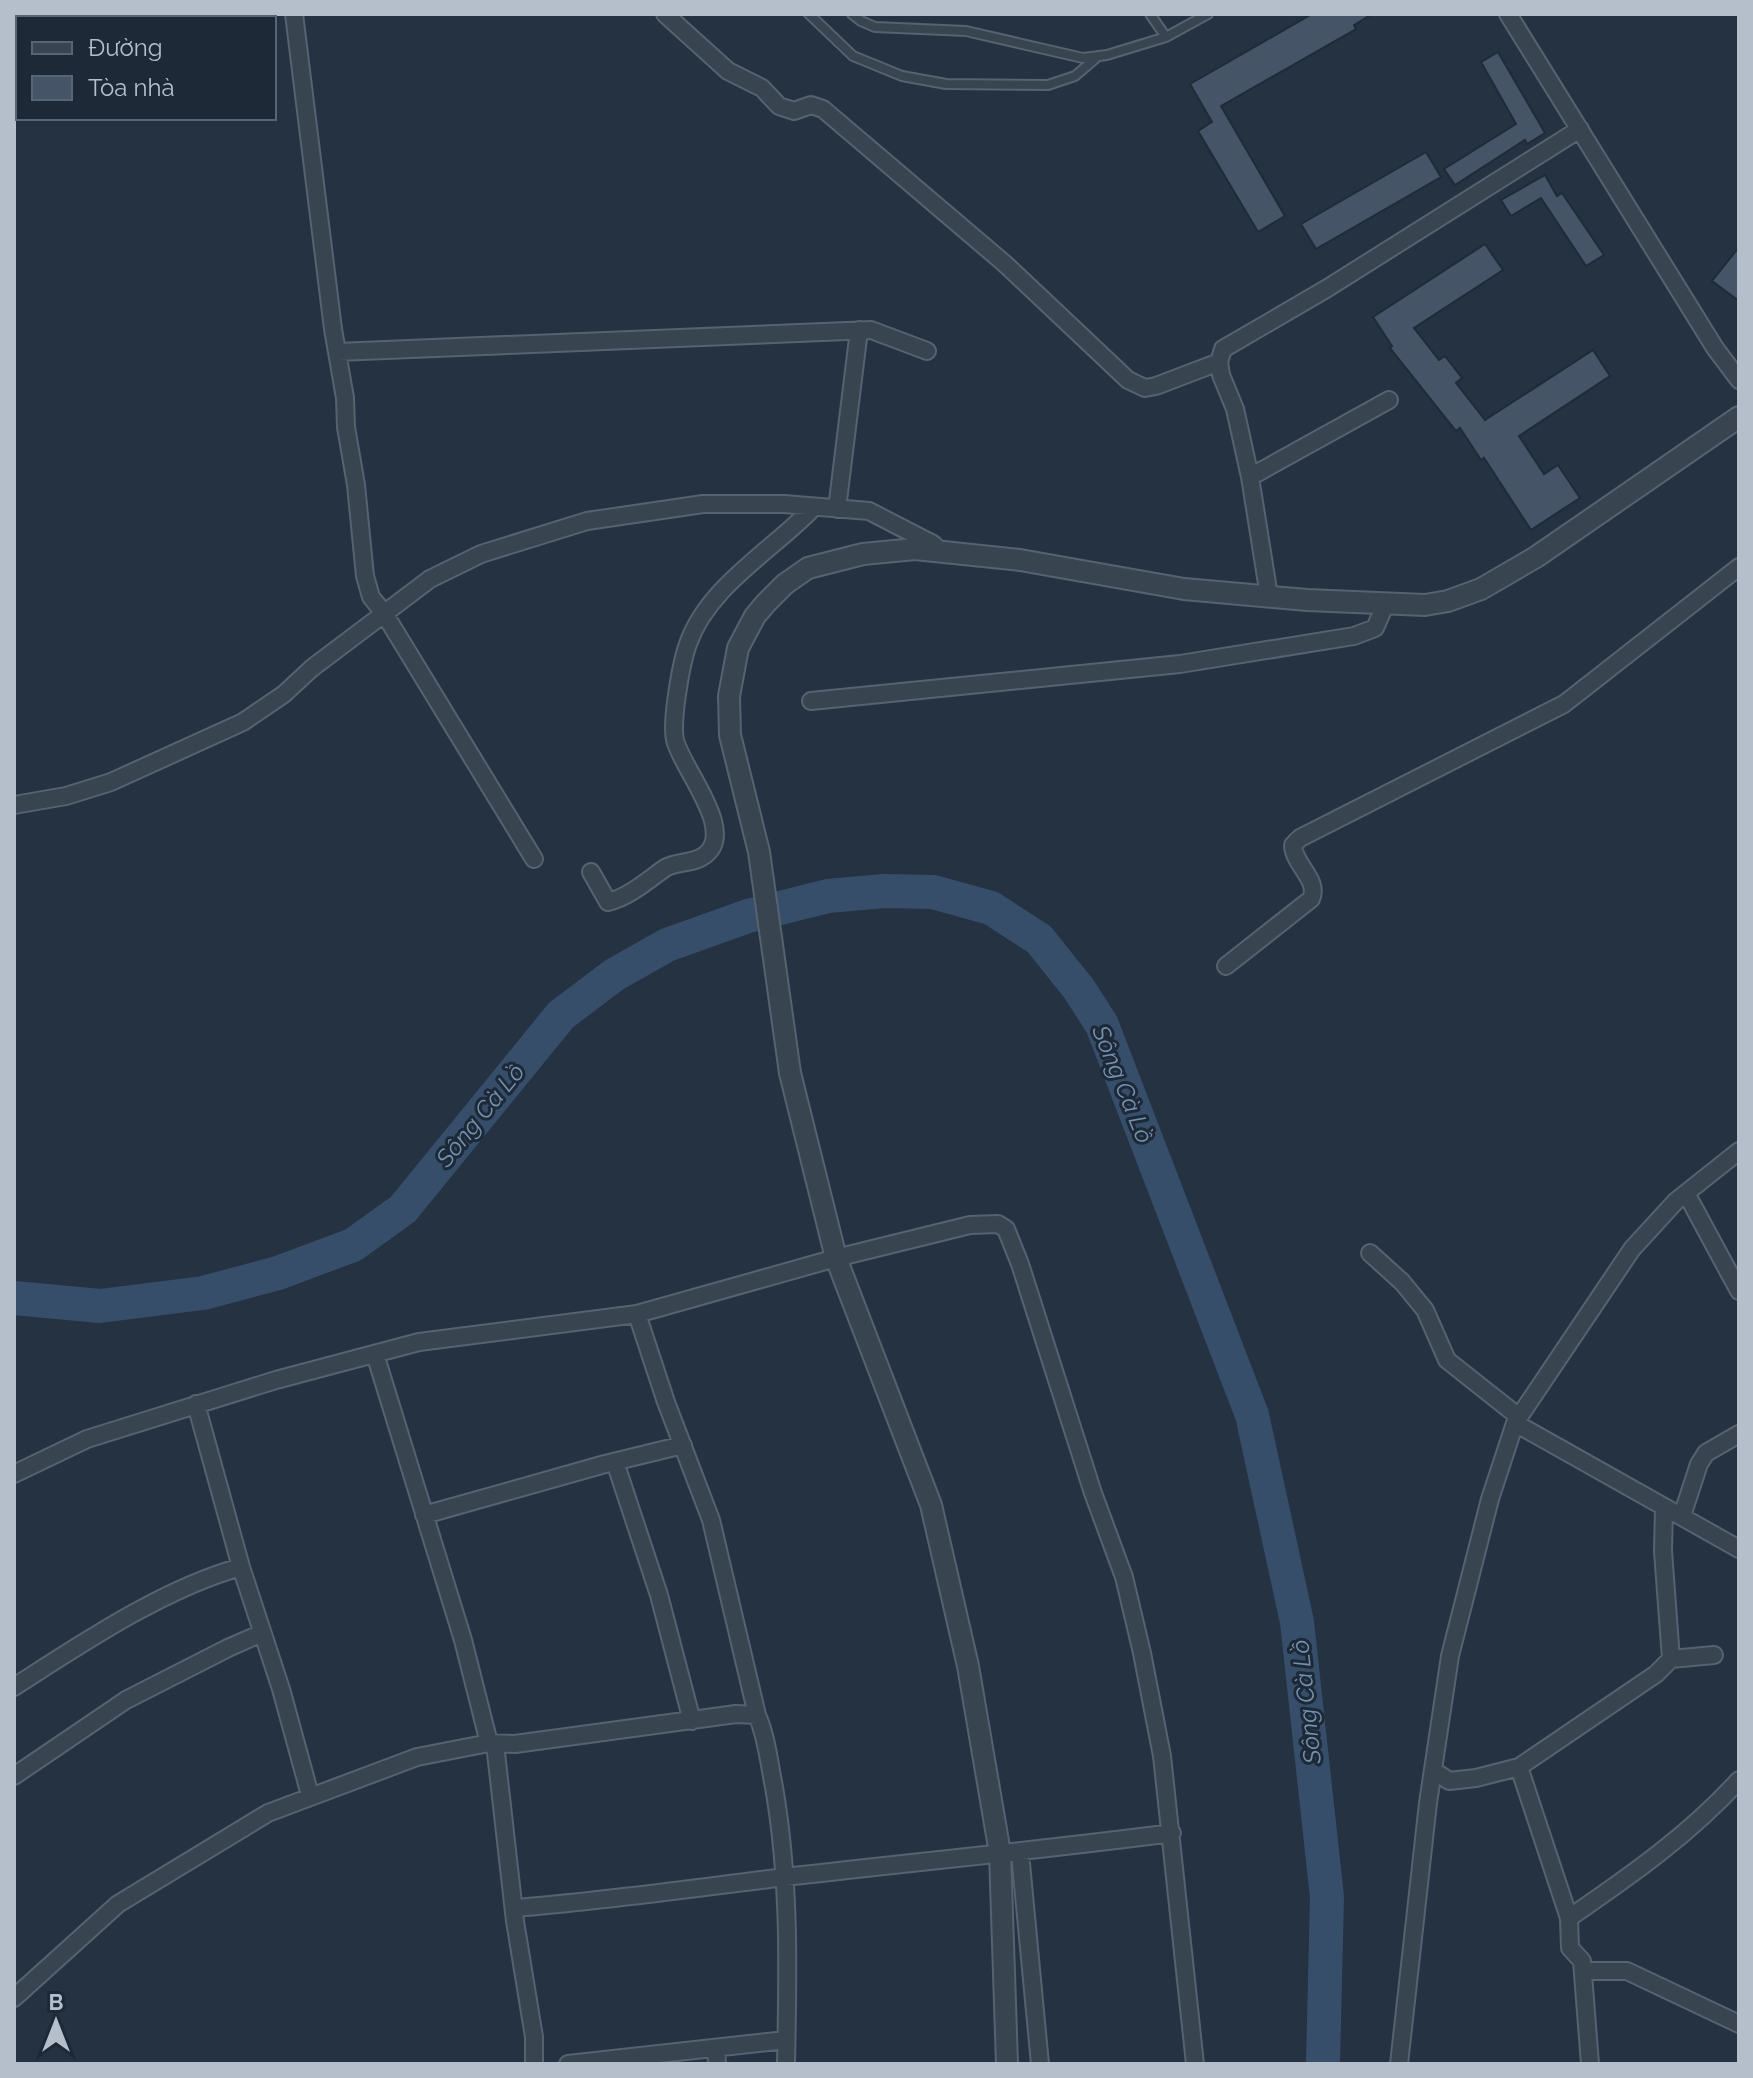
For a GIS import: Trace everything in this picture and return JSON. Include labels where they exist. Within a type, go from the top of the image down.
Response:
[{"type":"street","points":[[294,14],[356,485],[365,576],[371,597],[384,613],[534,859]]},
{"type":"street","points":[[665,14],[728,71],[762,88],[779,106],[794,111],[811,105],[823,109],[1004,263],[1128,380],[1145,388],[1156,386],[1219,362]]},
{"type":"street","points":[[1508,14],[1715,348],[1739,380]]},
{"type":"street","points":[[1269,596],[1250,477],[1235,409],[1221,375],[1219,362],[1223,349],[1326,289],[1580,129]]},
{"type":"street","points":[[337,352],[859,330],[871,330],[927,351]]},
{"type":"street","points":[[837,509],[859,330]]},
{"type":"street","points":[[1250,477],[1389,400]]},
{"type":"street","points":[[1040,2064],[1010,1853],[931,1505],[836,1258],[790,1073],[759,852],[730,735],[729,696],[738,648],[755,616],[785,584],[808,568],[863,554],[915,549],[1020,560],[1184,589],[1425,605],[1448,601],[1481,589],[1536,557],[1739,417]]},
{"type":"street","points":[[14,805],[66,796],[111,782],[243,722],[284,694],[312,668],[430,579],[481,554],[587,521],[703,504],[869,511],[933,544],[940,551]]},
{"type":"street","points":[[591,872],[608,902],[618,899],[668,865],[705,856],[714,843],[716,826],[675,740],[677,694],[687,645],[698,622],[736,576],[790,532],[814,507]]},
{"type":"street","points":[[1226,966],[1311,899],[1313,886],[1293,853],[1293,845],[1300,838],[1564,704],[1739,567]]},
{"type":"street","points":[[811,701],[1180,664],[1354,636],[1375,628],[1386,603]]},
{"type":"street","points":[[1399,2064],[1433,1770],[1450,1656],[1490,1499],[1517,1420],[1632,1249],[1686,1193],[1739,1151]]},
{"type":"street","points":[[1686,1193],[1739,1291]]},
{"type":"street","points":[[14,1474],[87,1439],[196,1404],[419,1342],[637,1314],[836,1258],[970,1225],[998,1224],[1006,1229],[1124,1577],[1162,1756],[1195,2064]]},
{"type":"street","points":[[1370,1253],[1402,1282],[1425,1310],[1447,1360],[1517,1420],[1739,1549]]},
{"type":"street","points":[[637,1314],[711,1520],[757,1715],[764,1731],[779,1816],[789,1940],[786,2064]]},
{"type":"street","points":[[375,1354],[492,1743],[534,2037],[534,2064]]},
{"type":"street","points":[[196,1404],[241,1567],[310,1795]]},
{"type":"street","points":[[1682,1516],[1699,1464],[1706,1453],[1739,1434]]},
{"type":"street","points":[[424,1515],[683,1445]]},
{"type":"street","points":[[615,1462],[659,1595],[692,1721]]},
{"type":"street","points":[[1664,1507],[1663,1551],[1671,1659]]},
{"type":"street","points":[[14,1687],[98,1633],[211,1575],[241,1567]]},
{"type":"street","points":[[14,1776],[126,1700],[262,1633]]},
{"type":"street","points":[[1433,1770],[1449,1781],[1519,1767],[1656,1674],[1671,1659],[1714,1655]]},
{"type":"street","points":[[17,1989],[118,1904],[268,1813],[310,1795],[417,1757],[492,1743],[515,1744],[736,1714],[757,1715]]},
{"type":"street","points":[[1519,1767],[1569,1918],[1570,1948],[1582,1961],[1590,2064]]},
{"type":"street","points":[[1569,1918],[1663,1852],[1739,1780]]},
{"type":"street","points":[[514,1908],[601,1902],[1172,1833]]},
{"type":"street","points":[[1007,2064],[1010,1853]]},
{"type":"street","points":[[1583,1971],[1627,1971],[1739,2024]]},
{"type":"street","points":[[568,2064],[717,2056],[786,2040]]},
{"type":"lane","points":[[809,14],[853,56],[902,76],[946,84],[1048,85],[1075,76],[1096,57]]},
{"type":"lane","points":[[852,14],[875,27],[966,31],[1068,56],[1096,57],[1166,37],[1208,14]]},
{"type":"lane","points":[[1150,14],[1166,37]]},
{"type":"building","points":[[1312,14],[1372,14],[1354,25],[1356,29],[1221,106],[1285,216],[1258,232],[1198,131],[1212,122],[1190,84]]},
{"type":"building","points":[[1498,52],[1545,133],[1527,144],[1525,140],[1455,185],[1444,169],[1516,124],[1481,62]]},
{"type":"building","points":[[1426,152],[1441,177],[1316,249],[1301,224]]},
{"type":"building","points":[[1545,175],[1557,196],[1562,193],[1604,255],[1586,266],[1541,198],[1511,216],[1501,200]]},
{"type":"building","points":[[1485,244],[1503,270],[1414,328],[1439,360],[1445,356],[1462,378],[1456,383],[1485,420],[1593,350],[1610,376],[1519,436],[1544,474],[1558,465],[1580,498],[1531,530],[1484,458],[1481,460],[1460,428],[1456,431],[1390,348],[1392,346],[1373,317]]},
{"type":"building","points":[[1739,247],[1739,301],[1712,281]]},
{"type":"waterway","name":"Sông Cà Lồ","points":[[14,1298],[100,1306],[203,1293],[278,1273],[353,1245],[403,1209],[561,1015],[614,975],[667,945],[748,916],[828,896],[884,891],[933,892],[991,908],[1039,939],[1079,989],[1102,1025],[1252,1415],[1297,1622],[1327,1897],[1323,2064]]}]
